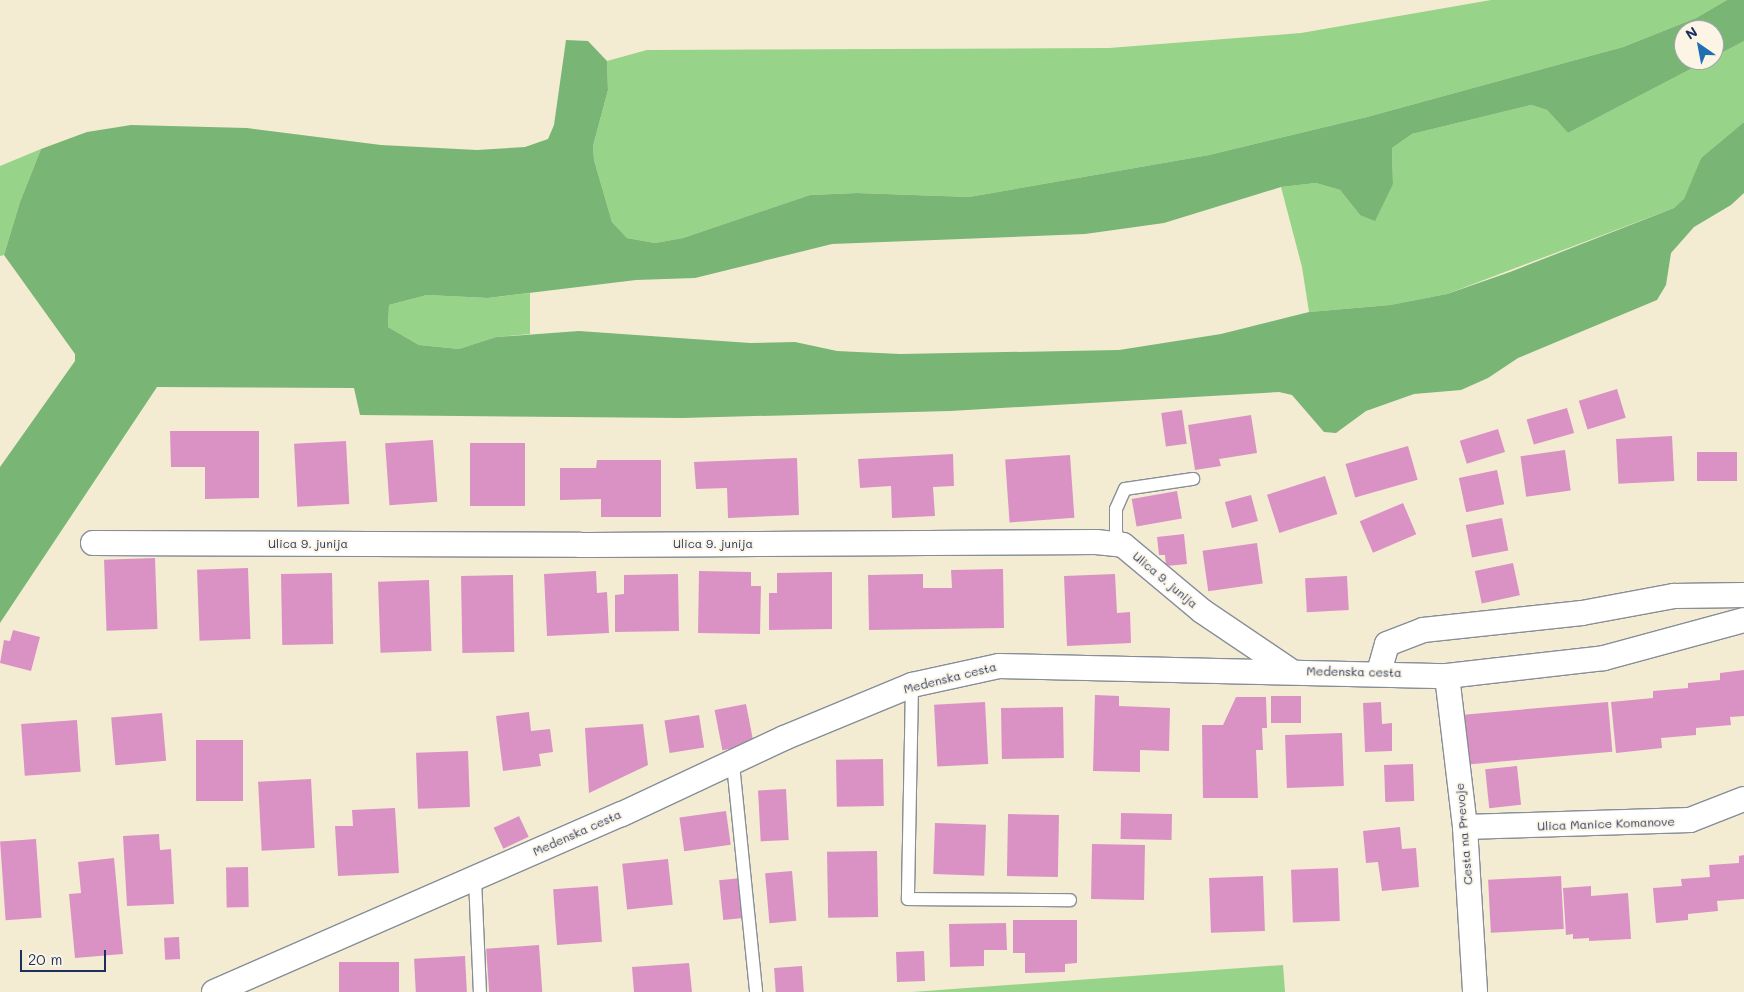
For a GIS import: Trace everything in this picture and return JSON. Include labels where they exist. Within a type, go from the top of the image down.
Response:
[{"type":"street","name":"Ulica 9. junija","points":[[93,542],[580,545],[1096,542],[1123,545],[1202,611],[1291,671]]},
{"type":"street","points":[[1379,672],[1387,644],[1423,630],[1582,613],[1674,596],[1744,595]]},
{"type":"street","name":"Medenska cesta","points":[[214,992],[734,764],[784,738],[912,686],[999,666],[1379,672],[1447,676],[1604,658],[1744,620]]},
{"type":"street","name":"Cesta na Prevoje","points":[[1447,676],[1465,827],[1475,992]]},
{"type":"street","name":"Ulica Manice Komanove","points":[[1465,827],[1690,820],[1744,799]]},
{"type":"lane","points":[[1123,545],[1116,533],[1116,509],[1125,489],[1193,479]]},
{"type":"lane","points":[[912,686],[908,899],[1070,900]]},
{"type":"lane","points":[[734,764],[756,992]]},
{"type":"lane","points":[[475,879],[480,992]]},
{"type":"green space","points":[[1491,0],[1727,0],[1696,18],[1691,20],[1674,20],[1674,27],[1623,47],[1367,117],[1209,155],[969,197],[857,193],[810,195],[683,238],[655,243],[627,238],[612,222],[594,160],[593,146],[608,90],[607,61],[647,50],[1109,48],[1301,33]]},
{"type":"green space","points":[[1727,0],[1744,0],[1744,41],[1724,52],[1724,20],[1691,20]]},
{"type":"green space","points":[[1674,27],[1674,70],[1689,70],[1568,133],[1547,110],[1531,105],[1412,134],[1392,148],[1393,184],[1375,221],[1360,215],[1340,190],[1316,183],[1281,187],[1164,223],[1085,234],[832,244],[695,278],[636,280],[488,298],[427,295],[389,305],[388,327],[419,345],[459,349],[496,337],[579,331],[750,343],[795,342],[837,351],[900,354],[1119,350],[1221,334],[1309,312],[1390,305],[1447,294],[1510,272],[1674,208],[1684,199],[1701,158],[1744,122],[1744,193],[1731,205],[1694,227],[1671,253],[1666,285],[1657,300],[1518,358],[1488,378],[1461,390],[1414,394],[1366,411],[1336,433],[1324,432],[1292,395],[1279,392],[950,411],[682,418],[360,415],[354,388],[157,387],[0,623],[0,467],[75,361],[75,354],[4,255],[20,202],[41,149],[87,132],[131,125],[247,128],[381,145],[477,150],[525,147],[548,139],[554,125],[566,40],[588,41],[607,61],[608,90],[593,146],[594,160],[612,222],[627,238],[655,243],[683,238],[810,195],[857,193],[969,197],[1209,155],[1367,117],[1623,47]]},
{"type":"green space","points":[[1744,41],[1744,122],[1701,158],[1684,200],[1674,208],[1447,294],[1390,305],[1309,312],[1302,267],[1281,187],[1316,183],[1340,190],[1360,215],[1393,184],[1392,148],[1412,134],[1531,105],[1547,110],[1568,133],[1689,70],[1724,70],[1724,52]]},
{"type":"green space","points":[[41,149],[20,202],[4,255],[0,256],[0,166]]},
{"type":"green space","points":[[530,293],[530,334],[496,337],[459,349],[419,345],[388,327],[389,305],[427,295],[488,298]]},
{"type":"green space","points":[[1283,965],[1285,992],[912,992]]},
{"type":"building","points":[[1617,389],[1626,418],[1588,429],[1579,401]]},
{"type":"building","points":[[1567,408],[1574,433],[1534,445],[1527,420]]},
{"type":"building","points":[[1182,410],[1187,444],[1166,447],[1161,413]]},
{"type":"building","points":[[1251,415],[1257,453],[1219,459],[1221,466],[1195,470],[1188,425]]},
{"type":"building","points":[[1498,429],[1505,452],[1467,464],[1460,441]]},
{"type":"building","points":[[170,431],[259,431],[259,498],[205,499],[205,467],[171,467]]},
{"type":"building","points":[[1672,436],[1674,481],[1618,484],[1616,439]]},
{"type":"building","points":[[433,440],[437,502],[389,505],[385,443]]},
{"type":"building","points":[[346,441],[349,504],[297,507],[294,444]]},
{"type":"building","points":[[470,443],[525,443],[525,506],[470,506]]},
{"type":"building","points":[[1408,446],[1418,480],[1355,498],[1346,464]]},
{"type":"building","points":[[1565,450],[1571,491],[1526,497],[1520,456]]},
{"type":"building","points":[[1697,452],[1737,452],[1737,481],[1697,481]]},
{"type":"building","points":[[953,454],[954,486],[933,487],[935,516],[892,518],[891,486],[860,488],[858,459]]},
{"type":"building","points":[[1070,455],[1074,518],[1010,522],[1005,460]]},
{"type":"building","points":[[797,458],[799,515],[728,518],[727,488],[696,489],[694,462]]},
{"type":"building","points":[[597,460],[661,460],[661,517],[601,517],[601,499],[560,500],[560,468],[596,468]]},
{"type":"building","points":[[1497,470],[1504,504],[1466,512],[1459,478]]},
{"type":"building","points":[[1325,476],[1337,514],[1279,533],[1267,495]]},
{"type":"building","points":[[1177,491],[1182,519],[1137,527],[1132,499]]},
{"type":"building","points":[[1251,495],[1258,521],[1232,528],[1225,502]]},
{"type":"building","points":[[1403,503],[1416,534],[1373,553],[1360,521]]},
{"type":"building","points":[[1502,518],[1508,550],[1472,557],[1466,525]]},
{"type":"building","points":[[1184,534],[1187,564],[1166,566],[1165,555],[1159,555],[1157,537]]},
{"type":"building","points":[[1257,543],[1263,584],[1208,591],[1203,551]]},
{"type":"building","points":[[155,558],[157,629],[107,631],[104,560]]},
{"type":"building","points":[[1513,563],[1520,595],[1482,603],[1475,571]]},
{"type":"building","points":[[248,568],[250,639],[200,641],[197,570]]},
{"type":"building","points":[[1003,569],[1004,628],[869,630],[868,575],[923,574],[923,588],[952,588],[951,570]]},
{"type":"building","points":[[596,571],[597,593],[607,592],[609,633],[547,636],[544,574]]},
{"type":"building","points":[[699,571],[751,572],[751,586],[761,586],[760,634],[698,633]]},
{"type":"building","points":[[832,572],[832,629],[769,630],[769,593],[777,593],[777,573]]},
{"type":"building","points":[[332,573],[333,644],[282,645],[281,574]]},
{"type":"building","points":[[678,574],[679,631],[615,632],[615,595],[624,594],[624,575]]},
{"type":"building","points":[[1115,574],[1117,613],[1130,612],[1131,643],[1067,646],[1064,576]]},
{"type":"building","points":[[513,575],[514,652],[462,653],[461,576]]},
{"type":"building","points":[[1347,576],[1349,610],[1307,612],[1305,578]]},
{"type":"building","points":[[429,580],[431,651],[381,653],[378,582]]},
{"type":"building","points":[[13,630],[40,637],[31,671],[0,663],[4,640],[10,641]]},
{"type":"building","points":[[1744,670],[1744,716],[1730,717],[1731,725],[1696,728],[1696,735],[1661,738],[1662,748],[1616,753],[1611,702],[1653,698],[1653,691],[1688,688],[1688,683],[1720,680],[1720,673]]},
{"type":"building","points":[[1095,695],[1119,696],[1119,706],[1170,708],[1169,751],[1140,750],[1140,772],[1093,771]]},
{"type":"building","points":[[1271,696],[1301,696],[1301,723],[1271,723]]},
{"type":"building","points":[[1236,697],[1266,697],[1267,728],[1262,728],[1263,750],[1256,750],[1258,798],[1203,798],[1202,725],[1223,725]]},
{"type":"building","points":[[985,702],[988,764],[937,767],[934,705]]},
{"type":"building","points":[[1381,702],[1382,724],[1392,723],[1392,751],[1365,752],[1363,703]]},
{"type":"building","points":[[1608,702],[1612,752],[1468,764],[1464,715]]},
{"type":"building","points":[[746,704],[754,744],[722,750],[715,710]]},
{"type":"building","points":[[1063,707],[1064,758],[1002,759],[1001,708]]},
{"type":"building","points":[[529,712],[531,731],[550,729],[553,752],[539,754],[541,766],[503,771],[496,716]]},
{"type":"building","points":[[162,713],[166,761],[115,765],[111,717]]},
{"type":"building","points":[[699,715],[704,748],[670,753],[664,720]]},
{"type":"building","points":[[77,720],[81,772],[25,776],[21,724]]},
{"type":"building","points":[[643,724],[648,765],[589,793],[585,728]]},
{"type":"building","points":[[1342,733],[1344,786],[1287,788],[1285,735]]},
{"type":"building","points":[[196,740],[243,740],[243,801],[196,801]]},
{"type":"building","points":[[468,751],[470,807],[418,809],[416,753]]},
{"type":"building","points":[[883,759],[884,806],[837,807],[836,760]]},
{"type":"building","points":[[1413,764],[1414,801],[1385,802],[1384,765]]},
{"type":"building","points":[[1517,766],[1521,805],[1489,808],[1485,769]]},
{"type":"building","points":[[311,779],[315,848],[262,851],[258,782]]},
{"type":"building","points":[[786,789],[789,840],[761,841],[758,790]]},
{"type":"building","points":[[395,808],[399,873],[338,876],[335,826],[353,826],[352,810]]},
{"type":"building","points":[[726,811],[731,845],[684,851],[679,818]]},
{"type":"building","points":[[1121,813],[1172,814],[1172,840],[1121,839]]},
{"type":"building","points":[[1008,814],[1059,815],[1058,877],[1007,876]]},
{"type":"building","points":[[519,816],[529,837],[503,849],[494,828]]},
{"type":"building","points":[[935,823],[986,825],[984,876],[933,874]]},
{"type":"building","points":[[1400,827],[1402,849],[1416,848],[1419,887],[1382,891],[1378,862],[1366,863],[1363,831]]},
{"type":"building","points":[[159,834],[160,850],[171,849],[174,904],[127,906],[123,836]]},
{"type":"building","points":[[36,839],[42,918],[6,920],[0,842]]},
{"type":"building","points":[[1092,844],[1145,845],[1144,900],[1091,899]]},
{"type":"building","points":[[877,851],[878,917],[828,918],[827,852]]},
{"type":"building","points":[[1744,855],[1744,899],[1717,901],[1718,911],[1688,914],[1688,920],[1656,923],[1653,888],[1682,886],[1681,879],[1710,877],[1709,865],[1739,863],[1739,856]]},
{"type":"building","points":[[114,858],[123,954],[75,958],[69,894],[81,893],[78,862]]},
{"type":"building","points":[[668,859],[673,905],[627,910],[622,864]]},
{"type":"building","points":[[226,867],[248,867],[249,907],[227,907]]},
{"type":"building","points":[[1338,868],[1340,921],[1293,923],[1291,870]]},
{"type":"building","points":[[792,871],[796,921],[769,923],[765,873]]},
{"type":"building","points":[[1263,876],[1265,931],[1211,933],[1209,878]]},
{"type":"building","points":[[1561,876],[1564,929],[1491,933],[1488,880]]},
{"type":"building","points":[[741,878],[745,918],[723,920],[719,880]]},
{"type":"building","points":[[598,886],[602,942],[557,945],[553,889]]},
{"type":"building","points":[[1591,886],[1591,896],[1628,893],[1631,939],[1589,941],[1589,938],[1573,939],[1573,934],[1566,935],[1563,888]]},
{"type":"building","points":[[1013,920],[1077,920],[1077,963],[1065,964],[1065,972],[1025,973],[1025,953],[1013,953]]},
{"type":"building","points":[[1006,923],[1007,950],[984,950],[984,966],[950,967],[949,924]]},
{"type":"building","points":[[179,937],[180,959],[165,960],[164,938]]},
{"type":"building","points":[[539,945],[542,992],[489,992],[486,949]]},
{"type":"building","points":[[924,951],[925,981],[897,982],[896,952]]},
{"type":"building","points":[[465,956],[467,992],[416,992],[414,959]]},
{"type":"building","points":[[339,962],[399,962],[399,992],[339,992]]},
{"type":"building","points":[[689,963],[692,992],[634,992],[632,967]]},
{"type":"building","points":[[802,966],[804,992],[776,992],[774,968]]}]
